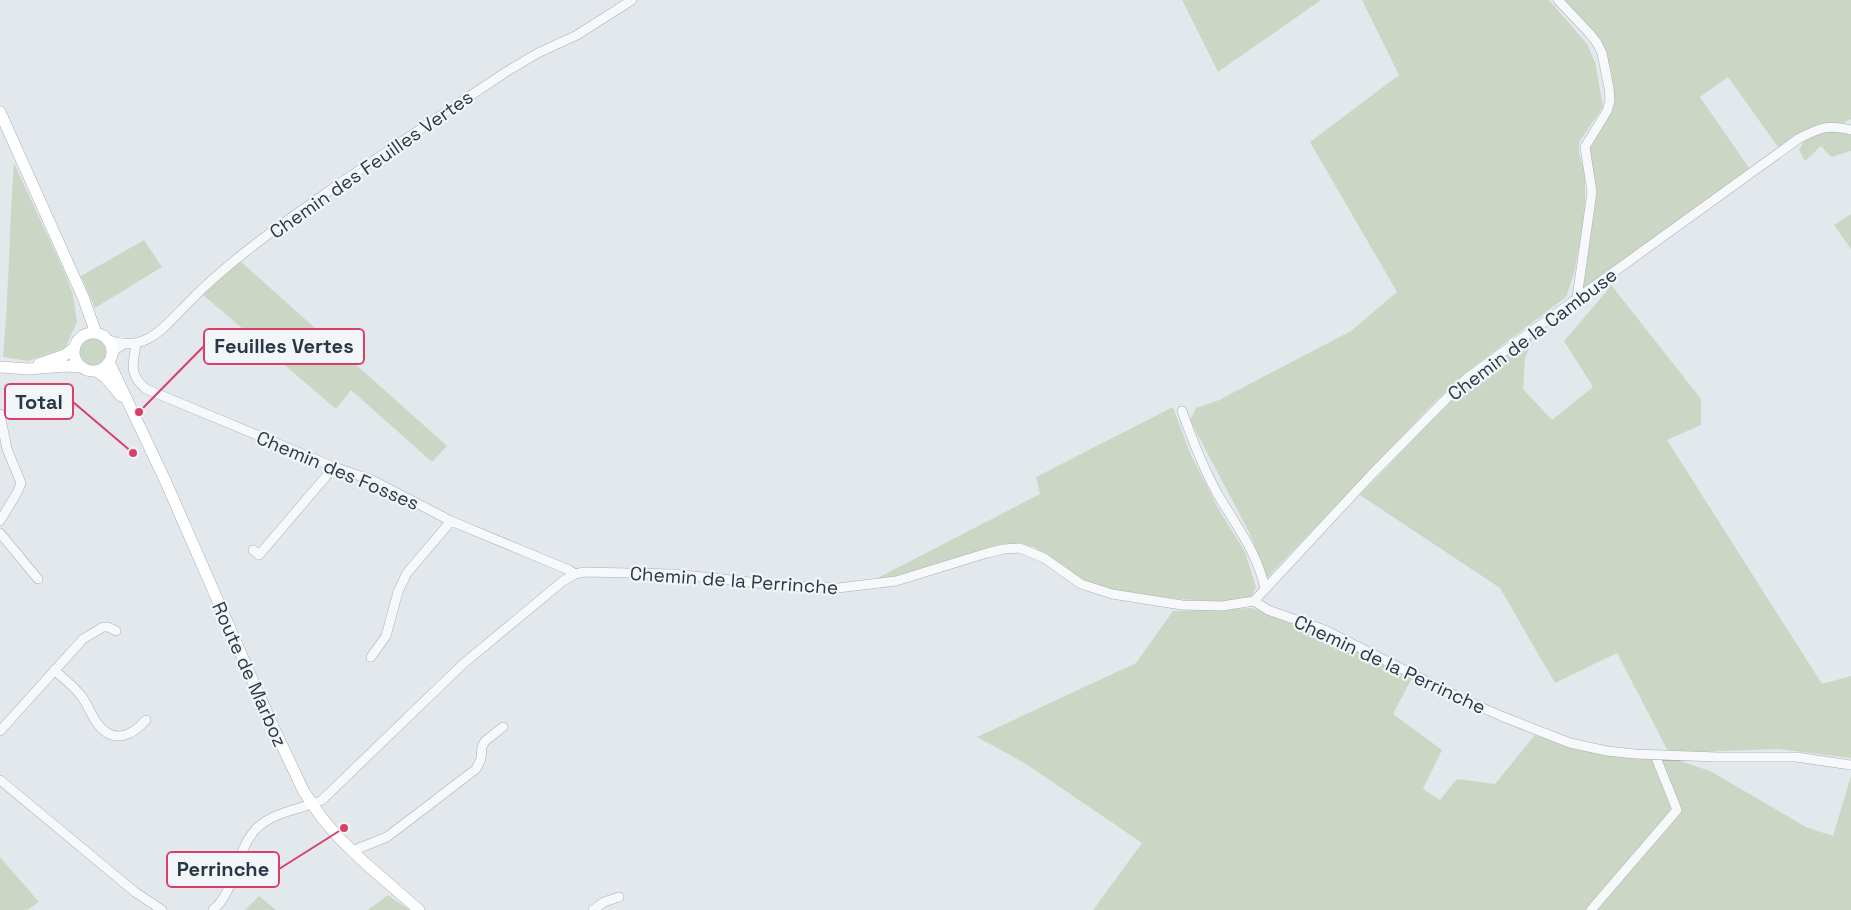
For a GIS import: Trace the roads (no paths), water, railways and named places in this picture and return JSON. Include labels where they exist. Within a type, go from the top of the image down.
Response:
[{"type":"main road","points":[[0,112],[74,278],[96,333]]},
{"type":"main road","points":[[74,278],[82,310],[84,336]]},
{"type":"main road","points":[[96,333],[109,340],[111,345],[111,359],[106,366],[96,371],[82,367],[4,369],[53,360],[75,347],[84,336],[96,333]]},
{"type":"main road","points":[[75,347],[75,358],[82,367]]},
{"type":"main road","name":"Route de Marboz","points":[[111,359],[128,404],[165,480],[279,740],[301,785],[322,818],[352,851],[419,910]]},
{"type":"main road","name":"Route de Marboz","points":[[96,371],[111,384],[128,404]]},
{"type":"street","name":"Chemin des Feuilles Vertes","points":[[124,344],[147,340],[159,333],[216,277],[300,211],[506,72],[538,53],[578,35],[632,0]]},
{"type":"street","points":[[1558,0],[1597,43],[1602,53],[1610,102],[1607,111],[1585,148],[1592,192],[1577,298]]},
{"type":"street","name":"Chemin de la Cambuse","points":[[1254,601],[1372,474],[1467,378],[1798,139],[1820,128],[1834,126],[1851,130]]},
{"type":"street","points":[[109,340],[124,344]]},
{"type":"street","name":"Chemin des Fosses","points":[[136,343],[132,359],[133,369],[138,381],[146,388],[334,467],[372,480],[451,521],[575,574]]},
{"type":"street","points":[[111,359],[115,350],[124,344]]},
{"type":"street","points":[[1182,411],[1198,456],[1217,493],[1255,557],[1266,589]]},
{"type":"street","points":[[0,414],[8,449],[21,483],[0,522]]},
{"type":"street","points":[[253,550],[259,555],[334,467]]},
{"type":"street","points":[[370,657],[386,636],[398,592],[407,573],[451,521]]},
{"type":"street","points":[[0,533],[38,579]]},
{"type":"street","name":"Chemin de la Perrinche","points":[[575,574],[584,572],[674,574],[786,586],[838,588],[896,581],[1004,548],[1020,548],[1044,558],[1081,584],[1112,594],[1182,605],[1222,606],[1254,601],[1268,610],[1324,630],[1452,694],[1536,731],[1570,742],[1607,751],[1717,757],[1796,757],[1851,765]]},
{"type":"street","points":[[213,910],[221,902],[228,890],[247,842],[256,829],[282,813],[322,800],[463,664],[539,599],[575,574]]},
{"type":"street","points":[[0,731],[76,645],[89,634],[103,627],[113,628],[116,631]]},
{"type":"street","points":[[54,670],[76,690],[99,726],[110,734],[122,736],[128,734],[146,720]]},
{"type":"street","points":[[352,851],[387,837],[476,769],[481,759],[485,740],[503,727]]},
{"type":"street","points":[[1590,910],[1676,810],[1656,755]]},
{"type":"street","points":[[0,780],[135,892],[162,910]]},
{"type":"street","points":[[593,910],[604,902],[619,897]]},
{"type":"place","name":"Feuilles Vertes","points":[[139,412]]},
{"type":"place","name":"Total","points":[[133,453]]},
{"type":"place","name":"Perrinche","points":[[344,828]]}]
